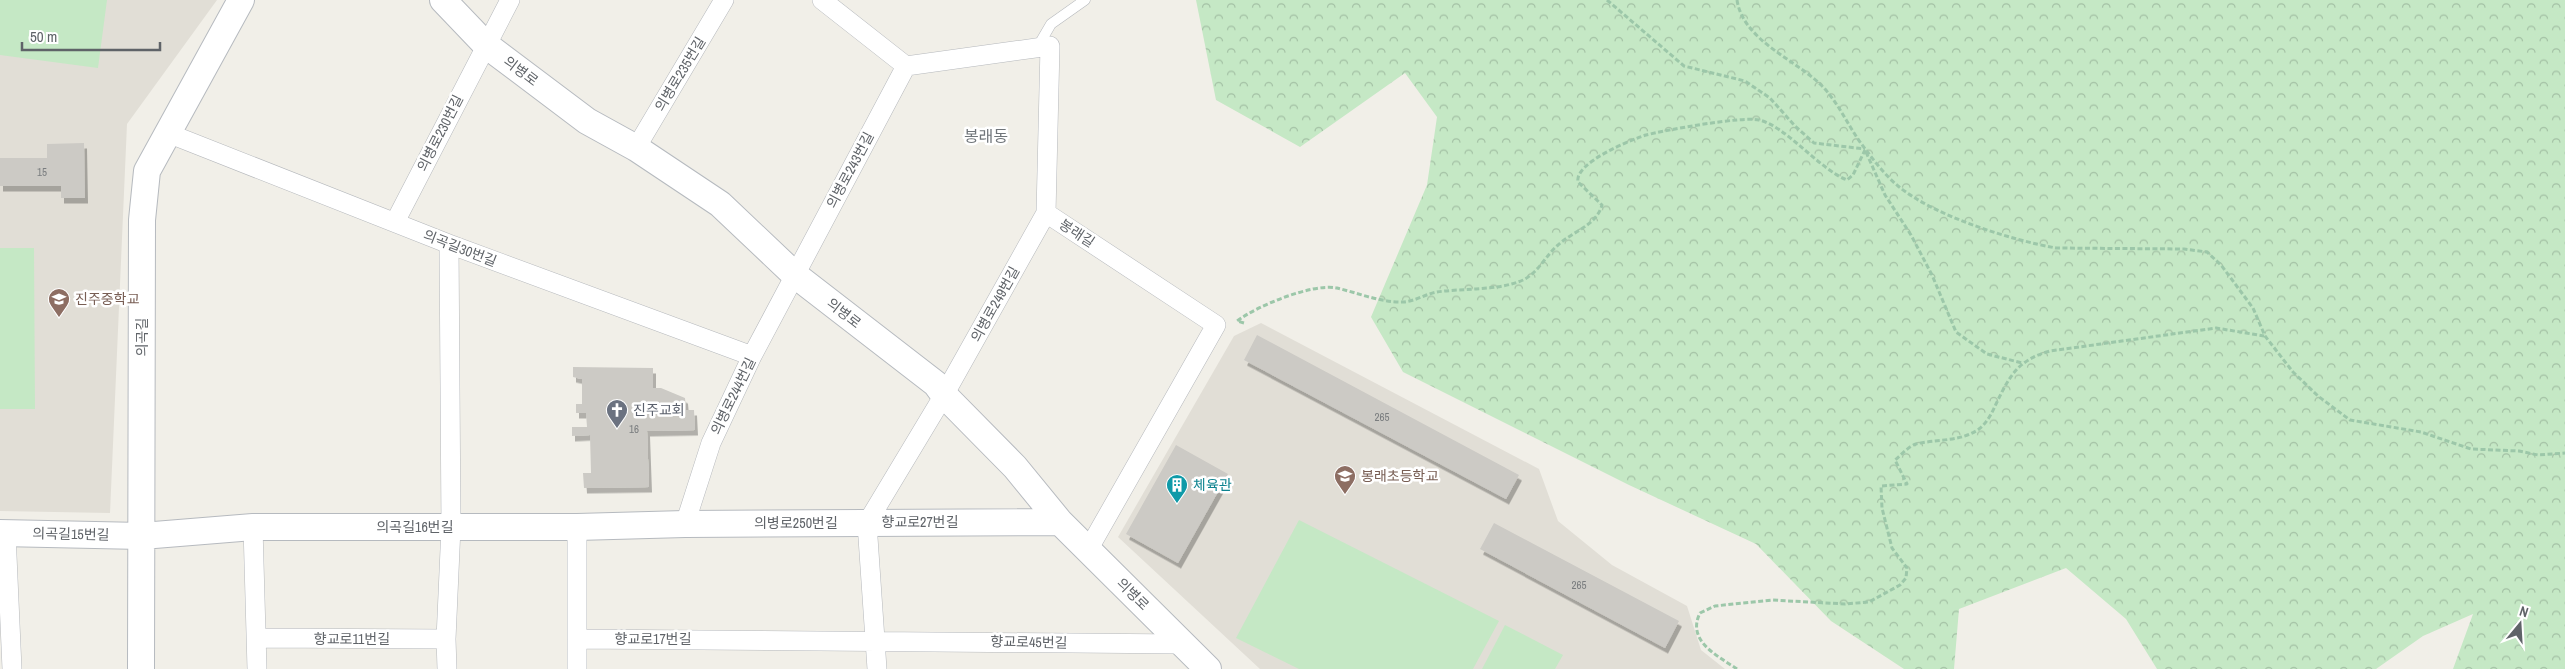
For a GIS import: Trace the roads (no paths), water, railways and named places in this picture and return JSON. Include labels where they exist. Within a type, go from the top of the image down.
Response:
[{"type":"street","name":"의곡길","points":[[141,669],[142,220],[147,172],[170,134],[241,0]]},
{"type":"street","name":"의병로","points":[[443,0],[486,45],[587,121],[636,148],[720,204],[795,275],[936,384],[944,395],[1015,467],[1060,522],[1208,669]]},
{"type":"street","name":"의병로230번길","points":[[395,222],[510,0]]},
{"type":"street","name":"의병로235번길","points":[[636,148],[724,0]]},
{"type":"street","points":[[822,0],[906,66],[1037,48]]},
{"type":"street","name":"봉래길","points":[[1037,48],[1050,46],[1046,213],[1216,326],[1088,550]]},
{"type":"street","name":"의병로243번길","points":[[795,275],[906,66]]},
{"type":"street","name":"의곡길30번길","points":[[170,134],[449,244],[752,356]]},
{"type":"street","name":"의병로249번길","points":[[944,395],[1046,213]]},
{"type":"street","points":[[447,669],[446,639],[451,526],[449,244]]},
{"type":"street","name":"의병로244번길","points":[[685,524],[711,443],[752,356],[795,275]]},
{"type":"street","points":[[867,523],[944,395]]},
{"type":"street","name":"향교로27번길","points":[[877,669],[867,523],[1060,522]]},
{"type":"street","name":"의병로250번길","points":[[576,527],[685,524],[867,523]]},
{"type":"street","points":[[253,527],[258,638],[257,669]]},
{"type":"street","name":"의곡길16번길","points":[[142,536],[253,527],[576,527]]},
{"type":"street","points":[[576,527],[577,669]]},
{"type":"street","points":[[3,533],[12,669]]},
{"type":"street","name":"의곡길15번길","points":[[3,533],[142,536]]},
{"type":"street","name":"향교로11번길","points":[[258,638],[446,639]]},
{"type":"street","name":"향교로17번길","points":[[577,638],[875,640]]},
{"type":"street","name":"향교로45번길","points":[[875,640],[1183,644]]},
{"type":"lane","points":[[1037,48],[1050,24],[1085,0]]},
{"type":"place","name":"진주중학교","points":[[59,318]]},
{"type":"place","name":"진주교회","points":[[617,429]]},
{"type":"place","name":"봉래초등학교","points":[[1345,495]]},
{"type":"place","name":"체육관","points":[[1177,504]]},
{"type":"district","name":"봉래동","points":[[986,136]]}]
